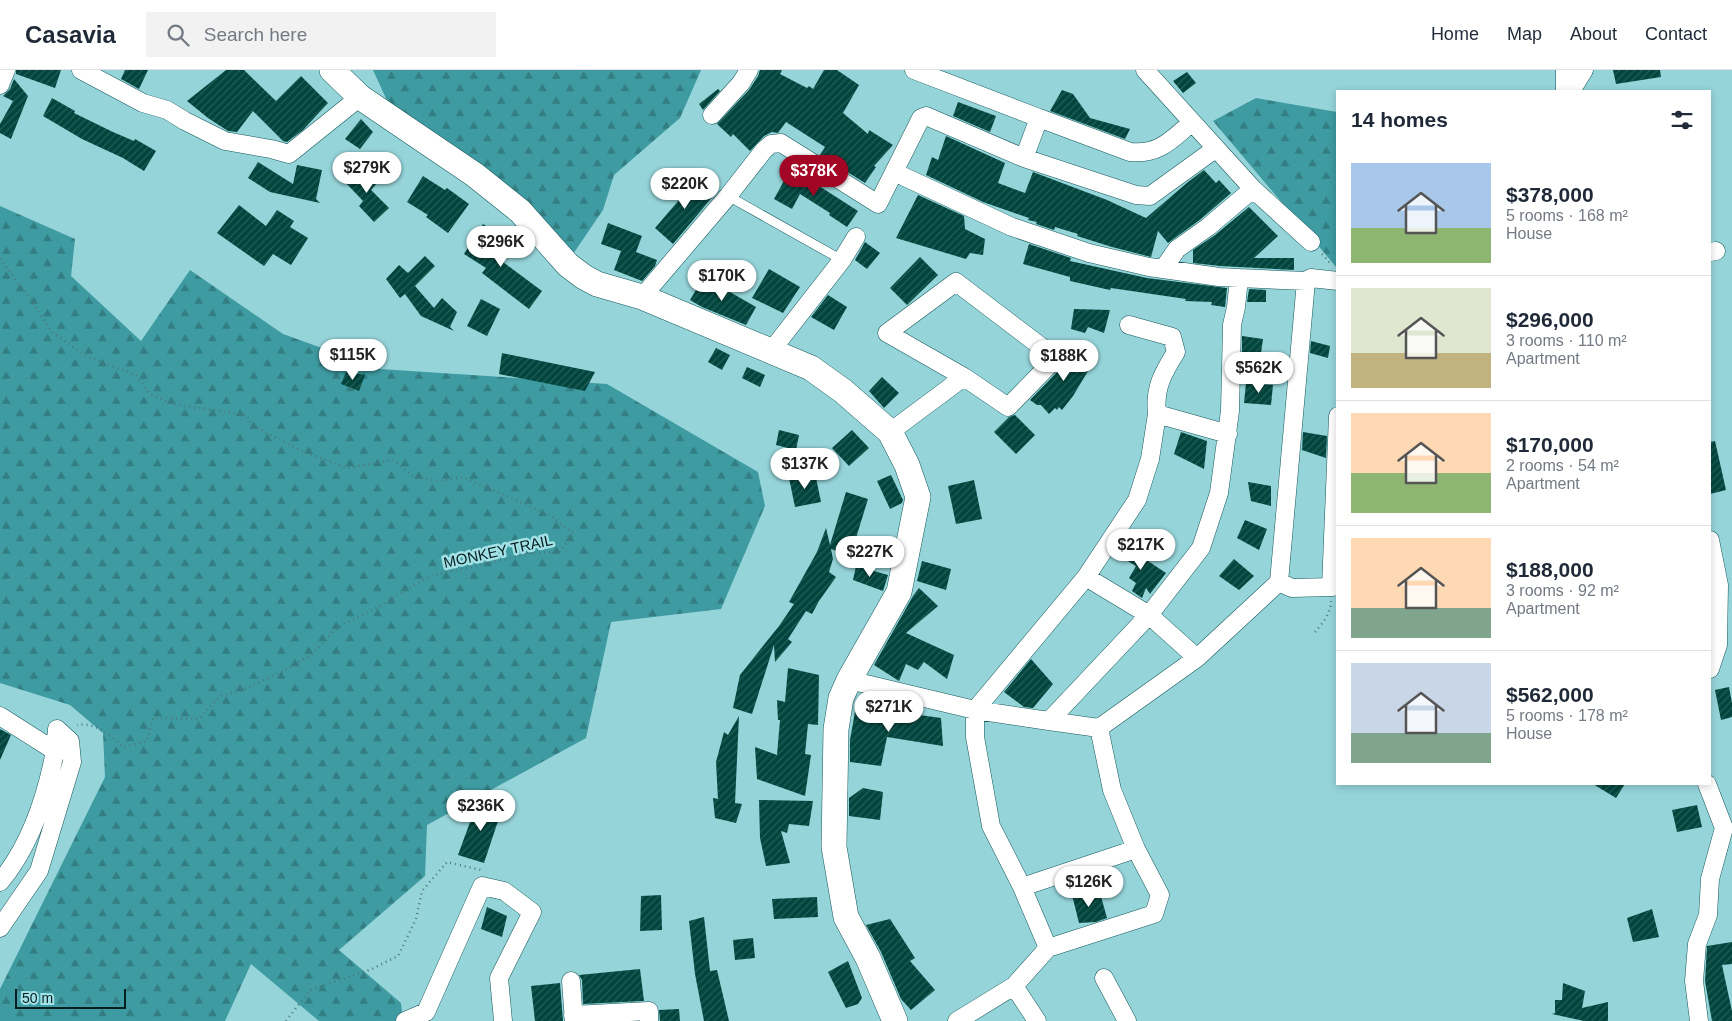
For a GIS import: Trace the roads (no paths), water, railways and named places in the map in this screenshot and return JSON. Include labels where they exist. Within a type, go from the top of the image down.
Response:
[{"type":"main road","points":[[332,70],[360,97],[475,176],[520,211],[568,266],[597,284],[642,296],[812,368],[843,391],[890,432],[907,465],[918,497],[899,592],[848,680],[842,698],[836,729],[834,838],[846,917],[868,958],[895,1021]]},
{"type":"street","points":[[0,85],[6,70]]},
{"type":"street","points":[[81,70],[143,103],[167,110],[185,121],[225,140],[288,154],[360,97]]},
{"type":"street","points":[[712,114],[741,83],[749,70]]},
{"type":"street","points":[[914,70],[1130,152],[1144,154],[1166,145],[1191,122]]},
{"type":"street","points":[[1145,70],[1253,189],[1310,242]]},
{"type":"street","points":[[1565,70],[1565,90]]},
{"type":"street","points":[[1572,90],[1584,70]]},
{"type":"street","points":[[642,296],[771,144],[781,143],[878,204],[921,118],[926,116],[1024,158],[1136,195],[1150,196],[1215,149]]},
{"type":"street","points":[[1024,158],[1039,118]]},
{"type":"street","points":[[894,172],[1012,228],[1089,253],[1219,277],[1306,281],[1311,278],[1335,273]]},
{"type":"street","points":[[1162,268],[1177,248],[1208,227],[1253,189]]},
{"type":"street","points":[[771,351],[842,260],[856,237]]},
{"type":"street","points":[[1049,721],[1149,615],[1201,548],[1219,494],[1228,434],[1232,325],[1239,278]]},
{"type":"street","points":[[848,680],[975,710],[1099,728],[1197,658],[1279,582],[1306,281]]},
{"type":"street","points":[[956,282],[1056,358],[1008,407],[964,377],[887,333],[956,282]]},
{"type":"street","points":[[1048,948],[1022,887],[991,826],[974,737],[975,710],[1086,577],[1137,500],[1150,459],[1158,414],[1156,399],[1163,373],[1176,352],[1172,337],[1129,325]]},
{"type":"street","points":[[890,432],[964,377]]},
{"type":"street","points":[[1158,414],[1228,434]]},
{"type":"street","points":[[1279,582],[1292,588],[1334,587],[1336,502]]},
{"type":"street","points":[[1711,545],[1719,585],[1725,640],[1711,667]]},
{"type":"street","points":[[1086,577],[1149,615],[1197,658]]},
{"type":"street","points":[[0,716],[54,751]]},
{"type":"street","points":[[957,1021],[1014,986],[1048,948],[1154,914],[1160,895],[1136,849],[1112,790],[1099,728]]},
{"type":"street","points":[[0,882],[10,870],[37,819],[50,778],[58,730],[70,741],[72,762],[39,871],[0,928]]},
{"type":"street","points":[[1699,1021],[1694,981],[1697,944],[1708,914],[1710,879],[1728,829],[1707,785]]},
{"type":"street","points":[[1022,887],[1136,849]]},
{"type":"street","points":[[405,1021],[426,1012],[482,886],[504,891],[532,912],[499,978],[503,1021]]},
{"type":"street","points":[[1104,978],[1127,1021]]},
{"type":"street","points":[[571,981],[573,1018],[649,1011],[650,1021]]},
{"type":"street","points":[[1014,986],[1037,1021]]},
{"type":"lane","points":[[728,196],[842,260]]}]
